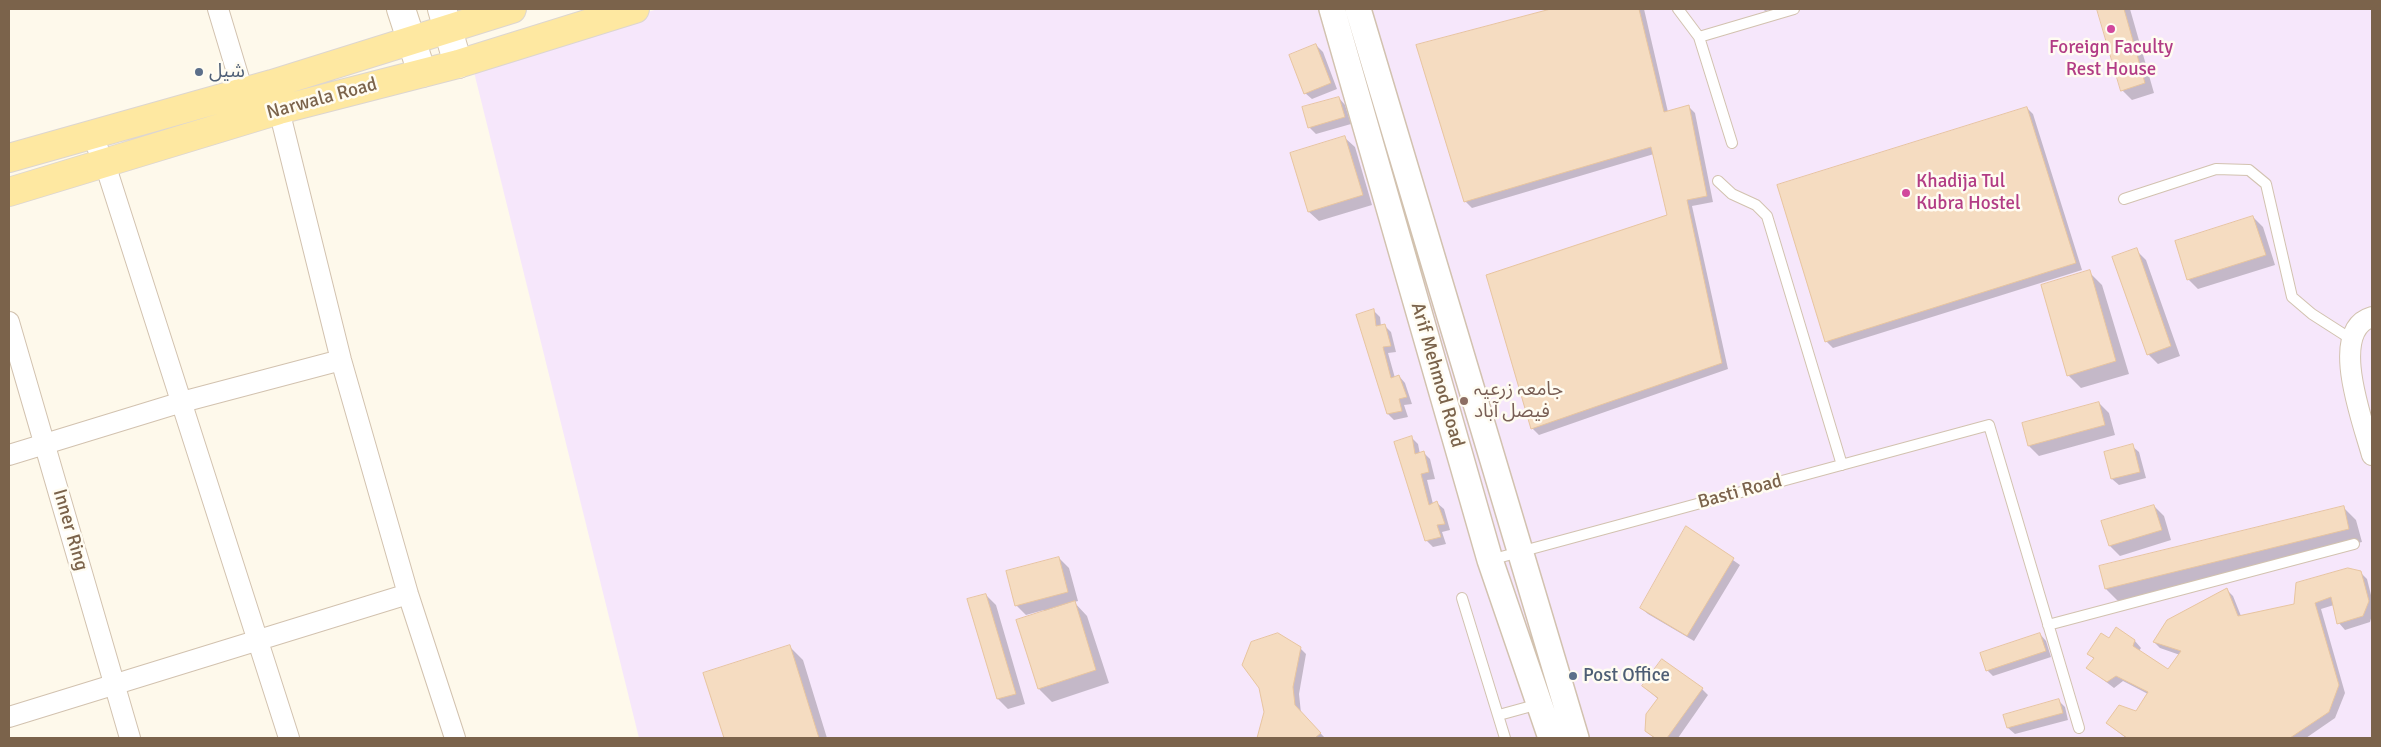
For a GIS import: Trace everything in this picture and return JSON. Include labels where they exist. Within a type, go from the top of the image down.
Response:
[{"type":"main road","points":[[402,9],[422,73]]},
{"type":"main road","name":"Narwala Road","points":[[9,158],[243,92],[411,40],[445,18],[512,9]]},
{"type":"main road","name":"Narwala Road","points":[[9,192],[279,110],[458,64],[635,9]]},
{"type":"main road","points":[[445,18],[458,64]]},
{"type":"street","points":[[218,9],[243,92]]},
{"type":"street","points":[[1335,20],[1360,16],[1576,738]]},
{"type":"street","name":"Arif Mehmod Road","points":[[1335,20],[1490,560],[1551,738]]},
{"type":"street","points":[[279,110],[341,360],[408,594],[455,738]]},
{"type":"street","points":[[91,134],[105,164],[288,738]]},
{"type":"street","points":[[1415,298],[1442,291]]},
{"type":"street","points":[[2372,317],[2366,319],[2351,339],[2350,374],[2372,455]]},
{"type":"street","name":"Inner Ring","points":[[9,322],[130,738]]},
{"type":"street","points":[[9,455],[182,402],[341,360]]},
{"type":"street","points":[[1472,496],[1500,488]]},
{"type":"street","points":[[9,717],[408,594]]},
{"type":"lane","points":[[1678,9],[1699,37],[1732,143]]},
{"type":"lane","points":[[1699,37],[1794,9]]},
{"type":"lane","points":[[2124,199],[2216,170],[2249,170],[2266,184],[2292,297],[2312,314],[2351,339]]},
{"type":"lane","points":[[1718,181],[1732,194],[1756,205],[1767,216],[1842,465]]},
{"type":"lane","name":"Basti Road","points":[[1490,560],[1989,425],[2048,625]]},
{"type":"lane","points":[[2078,728],[2048,625],[2354,544]]},
{"type":"lane","points":[[1462,598],[1506,738]]},
{"type":"lane","points":[[1499,715],[1539,704]]},
{"type":"shaded area","name":"جامعہ زرعیہ فیصل آباد","points":[[658,9],[2372,9],[2372,738],[639,738],[472,64]]},
{"type":"building","points":[[1551,9],[1639,9],[1664,112],[1689,105],[1707,196],[1687,200],[1722,363],[1531,429],[1486,275],[1667,215],[1651,147],[1464,202],[1416,45]]},
{"type":"building","points":[[2097,9],[2124,9],[2145,83],[2121,91]]},
{"type":"building","points":[[1316,44],[1331,83],[1304,94],[1289,55]]},
{"type":"building","points":[[1339,97],[1345,117],[1308,128],[1302,107]]},
{"type":"building","points":[[2027,107],[2076,263],[1825,342],[1777,185]]},
{"type":"building","points":[[1345,136],[1363,195],[1308,212],[1290,153]]},
{"type":"building","points":[[2253,216],[2266,255],[2187,280],[2175,241]]},
{"type":"building","points":[[2137,248],[2171,346],[2147,355],[2112,257]]},
{"type":"building","points":[[2090,270],[2116,361],[2067,376],[2041,285]]},
{"type":"building","points":[[1374,309],[1376,326],[1385,324],[1391,346],[1383,347],[1391,378],[1399,375],[1407,397],[1399,399],[1402,411],[1387,414],[1356,315]]},
{"type":"building","points":[[2099,402],[2105,425],[2028,446],[2022,423]]},
{"type":"building","points":[[1412,436],[1415,454],[1424,451],[1429,472],[1421,474],[1429,505],[1437,501],[1445,524],[1437,525],[1441,537],[1425,541],[1394,442]]},
{"type":"building","points":[[2133,444],[2140,472],[2111,479],[2104,452]]},
{"type":"building","points":[[2154,505],[2162,530],[2109,546],[2101,521]]},
{"type":"building","points":[[2344,506],[2349,529],[2105,589],[2099,566]]},
{"type":"building","points":[[1686,526],[1734,558],[1687,636],[1640,608]]},
{"type":"building","points":[[1059,557],[1068,592],[1015,606],[1006,571]]},
{"type":"building","points":[[2348,568],[2361,571],[2369,601],[2363,616],[2337,624],[2331,597],[2315,603],[2339,685],[2329,712],[2290,738],[2127,738],[2106,723],[2119,705],[2136,711],[2148,692],[2116,676],[2107,682],[2086,668],[2094,658],[2087,654],[2101,633],[2109,638],[2116,627],[2135,640],[2133,646],[2168,669],[2181,651],[2153,642],[2167,620],[2227,588],[2238,616],[2294,604],[2296,583]]},
{"type":"building","points":[[986,594],[1016,694],[997,699],[967,599]]},
{"type":"building","points":[[1075,601],[1096,670],[1038,689],[1016,620]]},
{"type":"building","points":[[1278,633],[1301,647],[1293,687],[1295,705],[1321,733],[1315,738],[1257,738],[1264,712],[1259,688],[1242,665],[1251,642]]},
{"type":"building","points":[[2040,633],[2046,651],[1986,671],[1980,653]]},
{"type":"building","points":[[790,645],[819,738],[724,738],[703,673]]},
{"type":"building","points":[[1662,659],[1703,688],[1667,738],[1655,738],[1645,731],[1646,714],[1658,698],[1642,686]]},
{"type":"building","points":[[2059,699],[2063,713],[2007,728],[2003,715]]},
{"type":"place","name":"Foreign Faculty Rest House","points":[[2111,29]]},
{"type":"place","name":"شیل","points":[[199,72]]},
{"type":"place","name":"Khadija Tul Kubra Hostel","points":[[1906,193]]},
{"type":"place","name":"جامعہ زرعیہ فیصل آباد","points":[[1464,401]]},
{"type":"place","name":"Post Office","points":[[1573,676]]}]
